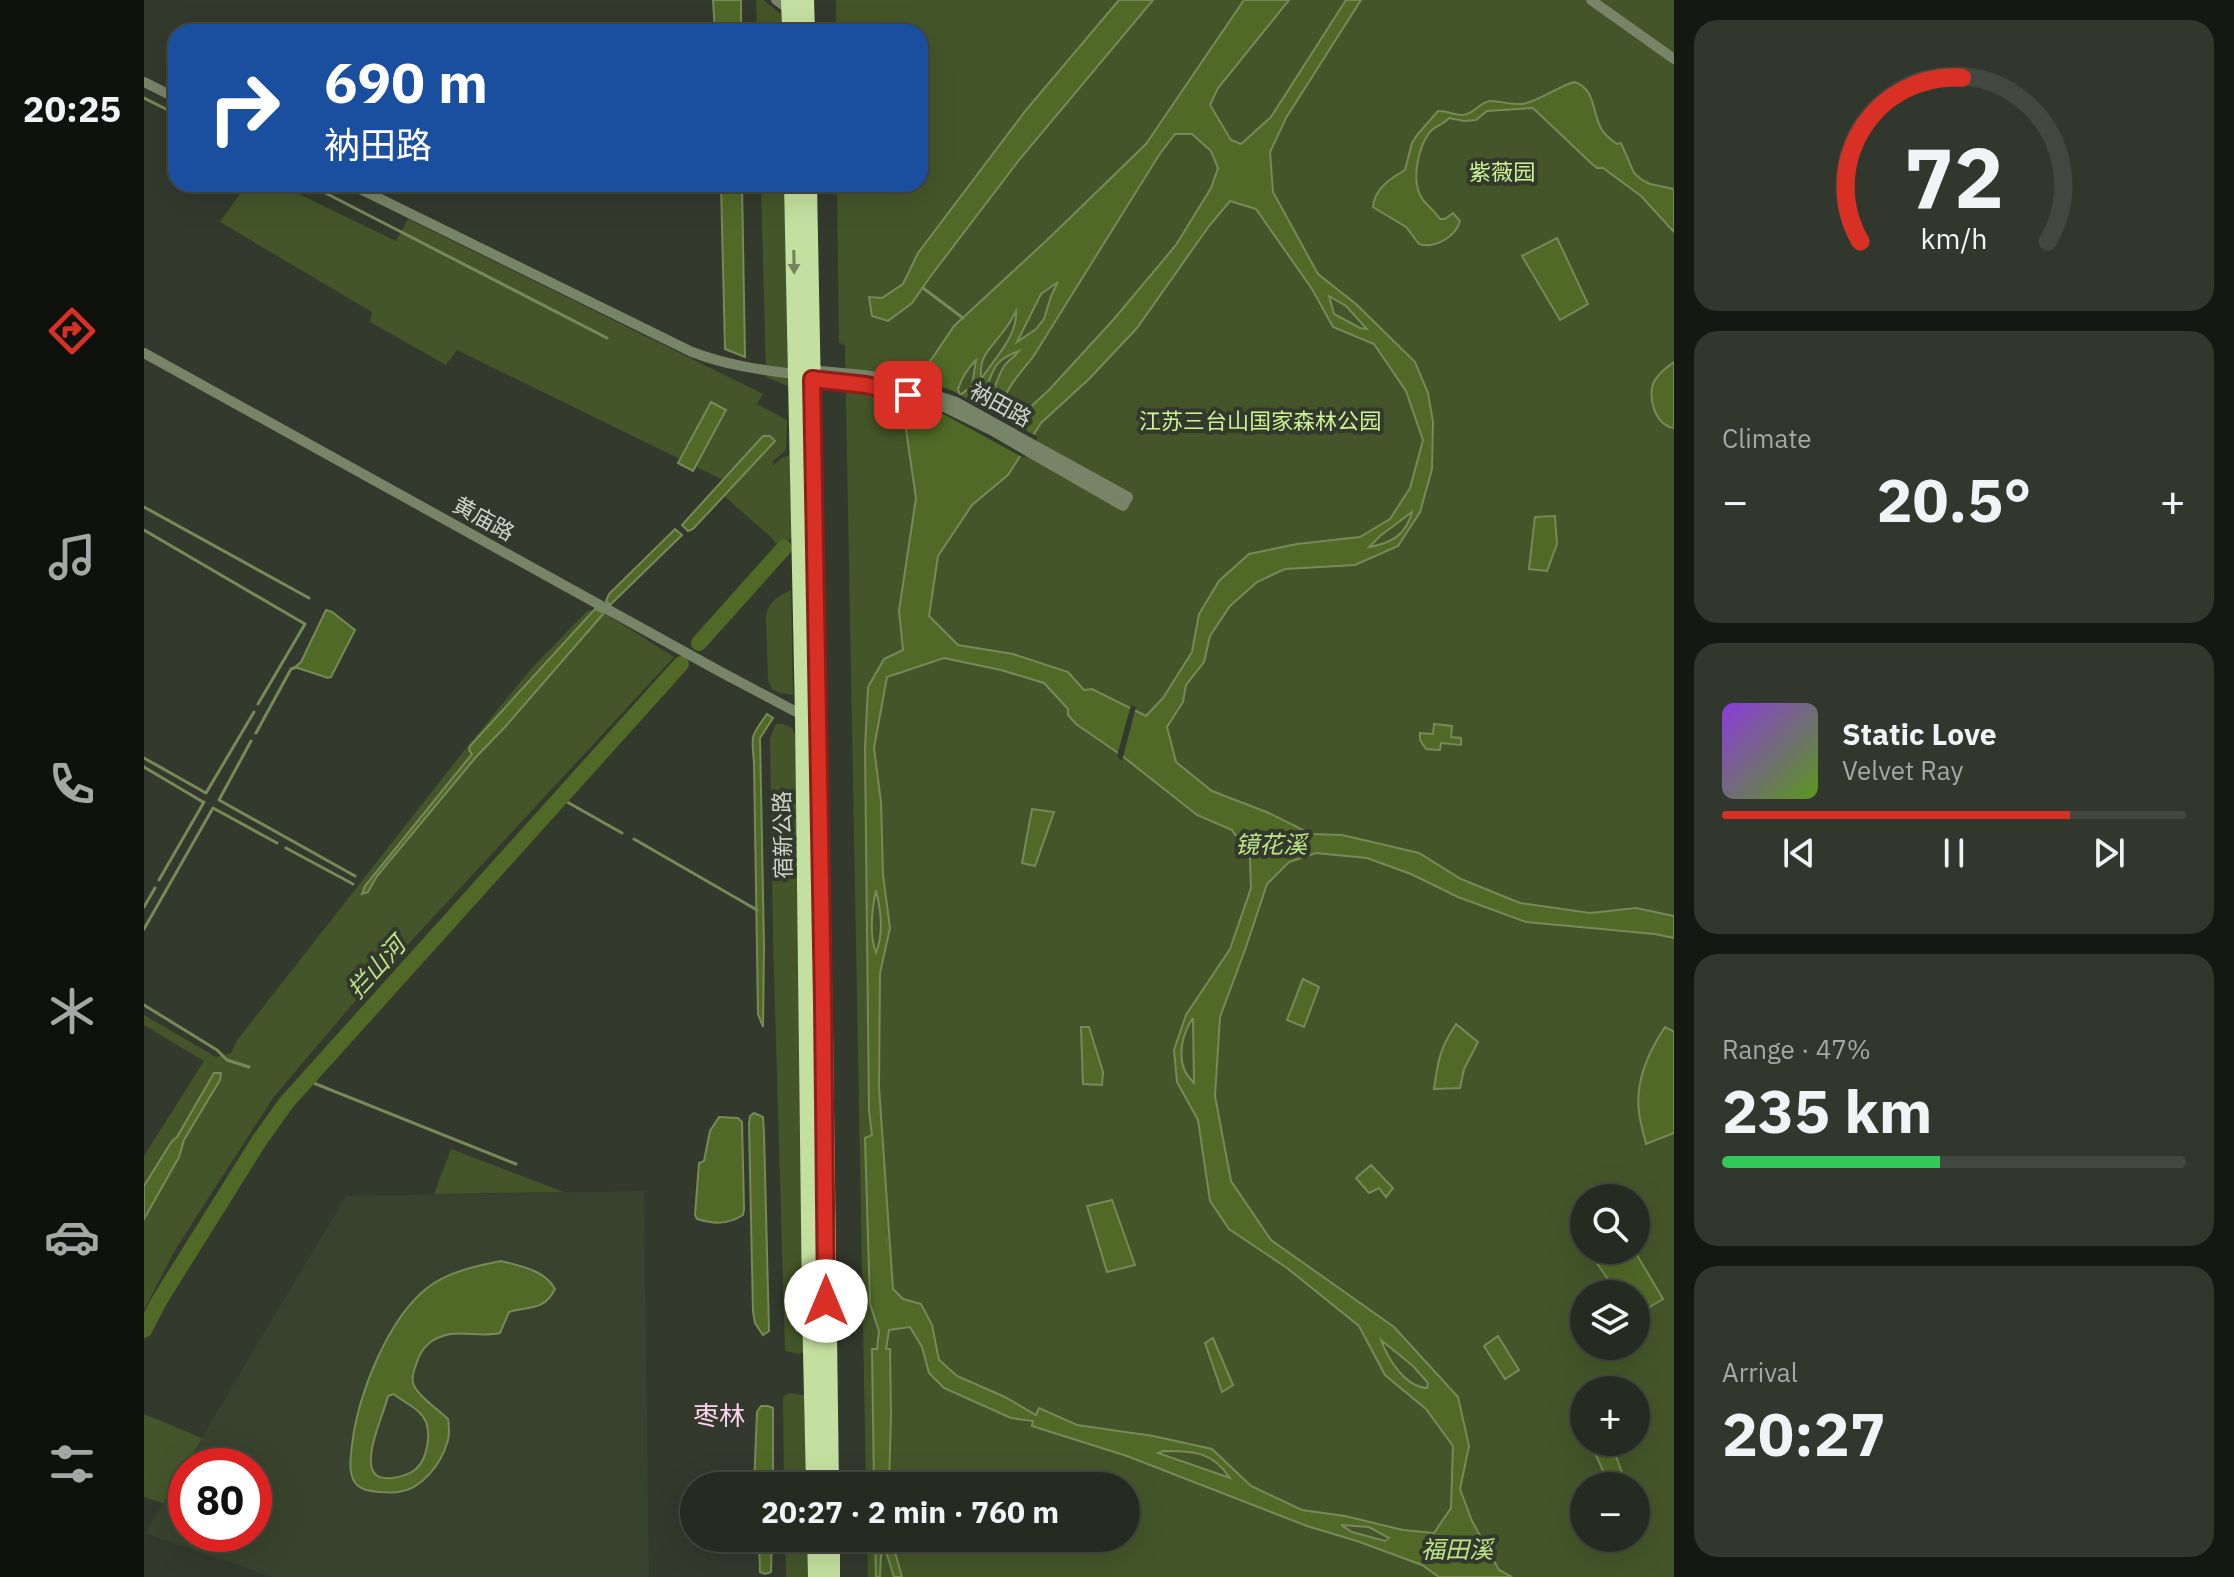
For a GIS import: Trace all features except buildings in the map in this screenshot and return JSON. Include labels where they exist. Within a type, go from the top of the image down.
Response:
[{"type":"highway","points":[[790,2],[791,24]]},
{"type":"highway","points":[[790,2],[802,24]]},
{"type":"highway","name":"宿新公路","points":[[793,192],[823,1001],[830,1472]]},
{"type":"highway","name":"宿新公路","points":[[808,192],[802,374],[815,1472]]},
{"type":"highway","points":[[816,1552],[817,1577]]},
{"type":"highway","points":[[831,1552],[831,1577]]},
{"type":"street","points":[[1591,0],[1674,59]]},
{"type":"street","points":[[144,82],[168,94]]},
{"type":"street","name":"衲田路","points":[[366,192],[692,352],[729,365],[752,369],[886,383],[932,401],[1032,449],[1126,502]]},
{"type":"street","name":"黄庙路","points":[[144,353],[804,716]]},
{"type":"shaded area","points":[[644,1191],[649,1577],[272,1577],[200,1552],[272,1552],[272,1448],[196,1448],[346,1196]]},
{"type":"shaded area","points":[[168,1494],[168,1541],[145,1533]]},
{"type":"green space","points":[[756,0],[763,0],[781,14],[781,24],[757,24]]},
{"type":"green space","name":"江苏三台山国家森林公园","points":[[836,0],[1674,0],[1674,1577],[868,1577],[867,1552],[1140,1552],[1140,1472],[866,1472],[845,345],[839,343],[837,192],[928,192],[928,24],[836,24]]},
{"type":"green space","points":[[241,192],[295,192],[396,241],[408,219],[763,394],[757,404],[787,420],[786,450],[773,461],[772,466],[790,455],[792,537],[786,542],[775,543],[724,496],[767,451],[763,437],[723,480],[457,350],[446,365],[370,322],[372,312],[220,222]]},
{"type":"green space","points":[[761,192],[784,192],[788,386],[766,377]]},
{"type":"green space","points":[[791,590],[793,695],[772,689],[768,680],[766,617],[774,600]]},
{"type":"green space","points":[[588,610],[604,613],[674,657],[350,1007],[273,1098],[175,1250],[144,1310],[144,1156],[204,1061],[144,1025],[144,1015],[216,1057],[231,1053],[238,1039],[463,752],[531,669]]},
{"type":"green space","points":[[776,724],[792,728],[796,737],[806,1350],[799,1354],[785,1351],[770,738]]},
{"type":"green space","points":[[451,1149],[564,1192],[434,1194]]},
{"type":"green space","points":[[788,1393],[804,1395],[806,1472],[784,1472],[783,1397]]},
{"type":"green space","points":[[144,1414],[202,1438],[196,1448],[168,1448],[168,1495],[163,1503],[144,1497]]},
{"type":"green space","points":[[785,1552],[807,1552],[808,1577],[786,1577]]},
{"type":"water","points":[[713,0],[741,0],[741,24],[714,24]]},
{"type":"water","points":[[1119,0],[1153,0],[1019,160],[912,303],[888,321],[872,316],[869,297],[882,298],[903,284],[918,253],[1026,110]]},
{"type":"water","points":[[1244,0],[1289,0],[1218,88],[1210,105],[1231,140],[1241,144],[1271,117],[1346,0],[1361,0],[1286,118],[1270,152],[1273,192],[1318,274],[1356,304],[1415,362],[1428,393],[1433,422],[1432,469],[1420,512],[1398,546],[1355,565],[1285,569],[1257,582],[1230,606],[1210,636],[1204,662],[1186,685],[1183,702],[1167,727],[1176,762],[1212,791],[1269,813],[1311,834],[1342,835],[1419,853],[1461,879],[1520,903],[1590,913],[1636,908],[1674,916],[1674,938],[1526,922],[1367,858],[1316,853],[1289,862],[1267,884],[1220,1017],[1215,1096],[1231,1181],[1271,1240],[1394,1327],[1458,1397],[1469,1446],[1460,1489],[1472,1521],[1499,1570],[1512,1577],[1439,1577],[1422,1565],[1307,1526],[1127,1456],[1032,1426],[1033,1421],[1011,1418],[944,1388],[929,1373],[922,1347],[910,1327],[889,1330],[886,1349],[890,1349],[889,1472],[874,1472],[872,1349],[877,1349],[879,1331],[870,1304],[865,1138],[872,1135],[869,1111],[865,748],[868,687],[884,659],[903,650],[899,611],[916,498],[906,430],[911,376],[927,366],[954,326],[1146,144]],"holes":[[[1175,134],[1192,134],[1211,151],[1218,168],[1211,188],[1176,245],[1114,319],[1049,390],[1016,420],[1005,421],[1003,404],[1006,395]],[[1230,201],[1256,209],[1312,289],[1333,327],[1374,344],[1406,391],[1423,440],[1410,488],[1390,519],[1360,537],[1297,544],[1249,554],[1219,581],[1199,614],[1192,652],[1163,698],[1146,716],[1092,689],[1084,690],[1068,672],[1013,654],[958,645],[929,616],[938,556],[972,505],[1008,475],[1041,423],[1089,379],[1137,328]],[[1058,282],[1044,319],[1036,329],[1017,342],[1041,294]],[[1329,296],[1346,306],[1367,329],[1334,314]],[[1016,311],[1009,338],[981,379],[983,359]],[[1019,351],[1005,365],[994,388],[982,397],[994,369],[1002,359]],[[976,360],[972,386],[960,395],[958,389],[963,377]],[[1412,512],[1402,532],[1391,540],[1369,547],[1380,536]],[[944,658],[1001,670],[1044,683],[1068,709],[1068,715],[1076,724],[1197,815],[1232,830],[1250,857],[1251,888],[1230,949],[1186,1015],[1174,1050],[1177,1082],[1198,1120],[1210,1201],[1229,1229],[1287,1268],[1359,1326],[1385,1375],[1426,1409],[1453,1446],[1451,1508],[1434,1533],[1302,1510],[1251,1486],[1212,1449],[1153,1436],[1077,1425],[1039,1408],[1036,1415],[1005,1397],[957,1376],[939,1360],[932,1325],[921,1304],[903,1299],[893,1289],[879,1087],[880,973],[890,928],[874,748],[887,677]],[[876,890],[881,922],[876,953],[872,938]],[[1193,1019],[1194,1083],[1184,1069],[1181,1052]],[[883,1214],[886,1245],[879,1262],[873,1243],[873,1231]],[[1381,1340],[1413,1366],[1428,1383],[1427,1388],[1412,1383],[1388,1355]],[[1158,1453],[1201,1454],[1216,1462],[1230,1478]],[[1341,1525],[1369,1527],[1389,1538],[1385,1541],[1352,1532]]]},
{"type":"water","points":[[1574,82],[1590,96],[1602,130],[1617,144],[1621,143],[1634,173],[1650,184],[1674,189],[1674,232],[1641,196],[1603,168],[1592,164],[1533,108],[1487,111],[1476,120],[1449,118],[1429,133],[1419,156],[1417,184],[1423,200],[1440,219],[1453,213],[1460,221],[1454,232],[1444,240],[1431,245],[1419,244],[1406,227],[1373,207],[1380,189],[1405,170],[1412,143],[1438,111],[1463,115],[1490,101],[1522,104]]},
{"type":"water","points":[[721,192],[742,192],[745,357],[725,349]]},
{"type":"water","points":[[1557,238],[1588,304],[1560,320],[1522,256]]},
{"type":"water","points":[[1674,362],[1674,428],[1667,426],[1657,416],[1652,401],[1652,386]]},
{"type":"water","points":[[711,402],[726,410],[693,471],[678,463]]},
{"type":"water","points":[[763,436],[770,436],[775,441],[688,531],[682,525]]},
{"type":"water","points":[[1555,516],[1557,544],[1547,571],[1529,569],[1535,517]]},
{"type":"water","points":[[675,529],[682,535],[610,605],[606,601],[609,594]]},
{"type":"water","points":[[595,609],[604,613],[476,757],[377,876],[368,892],[362,894],[365,886],[472,754],[470,746]]},
{"type":"water","points":[[326,610],[355,630],[328,678],[295,667],[301,662]]},
{"type":"water","points":[[767,714],[773,718],[760,738],[763,1027],[758,1014],[753,741]]},
{"type":"water","points":[[1434,724],[1452,726],[1451,737],[1461,738],[1461,745],[1441,743],[1440,750],[1426,749],[1420,740],[1420,733],[1433,734]]},
{"type":"water","points":[[1032,809],[1054,812],[1035,866],[1022,863]]},
{"type":"water","points":[[1303,979],[1319,987],[1304,1027],[1287,1020]]},
{"type":"water","points":[[1456,1024],[1478,1042],[1464,1069],[1460,1088],[1434,1089],[1440,1055]]},
{"type":"water","points":[[1081,1027],[1089,1027],[1103,1072],[1102,1085],[1083,1084]]},
{"type":"water","points":[[1665,1027],[1674,1032],[1674,1133],[1646,1144],[1638,1101],[1639,1089],[1649,1057]]},
{"type":"water","points":[[214,1073],[221,1073],[220,1080],[184,1140],[179,1157],[144,1219],[144,1186]]},
{"type":"water","points":[[754,1113],[763,1117],[764,1134],[769,1331],[763,1335],[755,1323],[753,1312],[749,1124],[750,1116]]},
{"type":"water","points":[[719,1117],[738,1118],[742,1122],[744,1209],[743,1215],[737,1218],[715,1223],[697,1219],[695,1215],[699,1163],[704,1161],[710,1131]]},
{"type":"water","points":[[1371,1165],[1393,1188],[1386,1197],[1379,1188],[1369,1193],[1356,1178]]},
{"type":"water","points":[[1112,1200],[1135,1265],[1107,1272],[1087,1206]]},
{"type":"water","points":[[501,1261],[545,1277],[555,1289],[551,1296],[536,1306],[509,1312],[500,1333],[450,1334],[437,1338],[424,1348],[413,1374],[413,1383],[423,1397],[448,1419],[449,1437],[444,1451],[429,1475],[415,1486],[396,1492],[362,1488],[354,1481],[350,1468],[355,1425],[377,1360],[399,1319],[435,1282]],"holes":[[[394,1394],[423,1417],[428,1434],[427,1447],[416,1469],[406,1475],[385,1478],[375,1474],[372,1469],[371,1452],[388,1396]]]},
{"type":"water","points":[[1598,1264],[1642,1264],[1663,1299],[1650,1307],[1650,1280],[1608,1280]]},
{"type":"water","points":[[1498,1336],[1519,1370],[1505,1379],[1484,1346]]},
{"type":"water","points":[[1213,1338],[1233,1385],[1222,1392],[1205,1343]]},
{"type":"water","points":[[761,1406],[773,1408],[773,1472],[755,1472],[757,1412]]},
{"type":"water","points":[[1596,1456],[1616,1456],[1622,1472],[1604,1472]]},
{"type":"water","points":[[759,1552],[772,1552],[771,1572],[760,1572]]},
{"type":"water","points":[[875,1552],[882,1552],[880,1577],[876,1577]]},
{"type":"water","points":[[886,1552],[895,1552],[902,1577],[894,1577]]},
{"type":"pier","points":[[907,375],[953,391],[1038,437],[1024,458],[945,415],[905,400]]},
{"type":"pier","points":[[1131,705],[1136,707],[1122,761],[1117,756]]},
{"type":"waterway","points":[[144,98],[168,110]]},
{"type":"waterway","points":[[324,192],[607,338]]},
{"type":"waterway","points":[[923,288],[963,318]]},
{"type":"waterway","points":[[144,507],[309,598]]},
{"type":"waterway","points":[[144,530],[305,624],[258,704]]},
{"type":"waterway","name":"拦山河","points":[[699,643],[784,548]]},
{"type":"waterway","name":"拦山河","points":[[144,1330],[259,1141],[286,1103],[681,664]]},
{"type":"waterway","points":[[256,733],[291,669],[297,667]]},
{"type":"waterway","points":[[144,758],[206,793],[254,712]]},
{"type":"waterway","points":[[251,741],[219,800],[355,876]]},
{"type":"waterway","points":[[144,767],[203,802]]},
{"type":"waterway","points":[[560,798],[622,833]]},
{"type":"waterway","points":[[159,880],[204,802]]},
{"type":"waterway","points":[[144,929],[213,808],[277,843]]},
{"type":"waterway","points":[[634,839],[757,910]]},
{"type":"waterway","points":[[286,848],[353,884]]},
{"type":"waterway","points":[[144,907],[155,888]]},
{"type":"waterway","points":[[144,1005],[217,1050],[227,1060],[249,1067]]},
{"type":"waterway","points":[[306,1080],[516,1164]]},
{"type":"waterway","points":[[877,1199],[880,1284]]},
{"type":"district","name":"枣林","points":[[719,1415]]},
{"type":"route","points":[[826,1301],[812,379],[866,385],[908,395]]},
{"type":"park label","name":"紫薇园","points":[[1502,171]]},
{"type":"water label","name":"镜花溪","points":[[1271,844]]},
{"type":"water label","name":"福田溪","points":[[1457,1549]]}]
